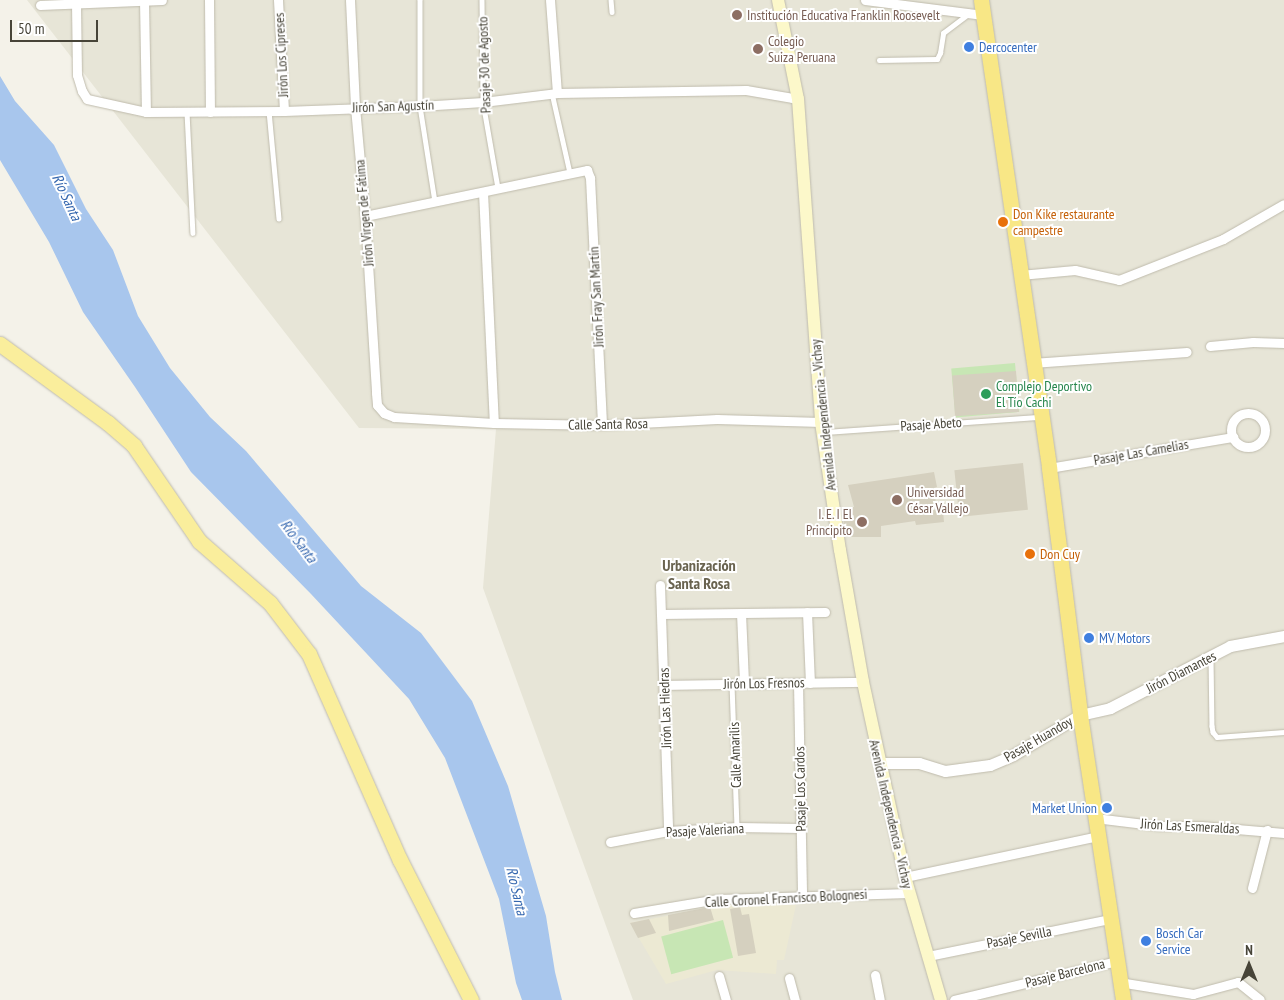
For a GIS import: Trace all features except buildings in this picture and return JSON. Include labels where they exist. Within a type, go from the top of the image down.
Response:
[{"type":"highway","points":[[978,9],[1049,468],[1080,715],[1123,1000]]},
{"type":"main road","name":"Avenida Independencia - Vichay","points":[[778,0],[798,99],[822,427],[863,682],[905,878],[941,1000]]},
{"type":"main road","points":[[0,344],[108,423],[134,446],[199,541],[270,603],[309,654],[400,860],[471,1000]]},
{"type":"street","points":[[144,0],[146,112]]},
{"type":"street","points":[[40,5],[162,0]]},
{"type":"street","points":[[209,0],[210,112]]},
{"type":"street","name":"Jirón Los Cipreses","points":[[278,0],[284,110]]},
{"type":"street","name":"Jirón Virgen de Fátima","points":[[350,0],[355,107],[366,216],[377,405],[384,413],[394,417]]},
{"type":"street","points":[[550,0],[555,93]]},
{"type":"street","points":[[865,0],[978,9]]},
{"type":"street","name":"Jirón San Agustín","points":[[76,3],[77,75],[82,92],[87,99],[146,112],[269,111],[420,106],[483,102],[555,93],[746,90],[798,99]]},
{"type":"street","name":"Jirón Fray San Martín","points":[[570,173],[587,170],[590,178],[602,425]]},
{"type":"street","points":[[366,216],[570,173]]},
{"type":"street","points":[[483,192],[494,423]]},
{"type":"street","points":[[1020,275],[1075,270],[1119,280],[1223,239],[1284,204]]},
{"type":"street","points":[[1210,346],[1253,342],[1284,343]]},
{"type":"street","points":[[1032,363],[1187,352]]},
{"type":"street","name":"Calle Santa Rosa","points":[[394,417],[494,423],[602,425],[717,419],[822,427]]},
{"type":"street","name":"Pasaje Las Camelias","points":[[1049,468],[1232,437]]},
{"type":"street","name":"Jirón Las Hiedras","points":[[660,585],[668,831]]},
{"type":"street","points":[[807,612],[810,682]]},
{"type":"street","points":[[661,614],[825,612]]},
{"type":"street","points":[[742,614],[744,683]]},
{"type":"street","name":"Jirón Diamantes","points":[[1080,715],[1110,708],[1230,646],[1284,636]]},
{"type":"street","name":"Jirón Los Fresnos","points":[[664,685],[863,682]]},
{"type":"street","name":"Pasaje Los Cardos","points":[[798,683],[802,896]]},
{"type":"street","name":"Pasaje Huandoy","points":[[879,763],[919,763],[945,771],[980,767],[1013,755],[1080,715]]},
{"type":"street","name":"Jirón Las Esmeraldas","points":[[1096,818],[1161,826],[1267,830],[1284,833]]},
{"type":"street","name":"Pasaje Valeriana","points":[[610,842],[668,831],[738,827],[801,828]]},
{"type":"street","points":[[1252,888],[1267,830]]},
{"type":"street","points":[[905,878],[1098,836]]},
{"type":"street","name":"Calle Coronel Francisco Bolognesi","points":[[634,913],[718,899],[909,893]]},
{"type":"street","name":"Pasaje Sevilla","points":[[928,956],[1110,919]]},
{"type":"street","name":"Pasaje Barcelona","points":[[954,1000],[1117,961]]},
{"type":"street","points":[[875,975],[880,1000]]},
{"type":"street","points":[[719,976],[726,1000]]},
{"type":"street","points":[[789,978],[795,1000]]},
{"type":"street","points":[[1119,982],[1193,994],[1230,982],[1238,982],[1260,1000]]},
{"type":"lane","points":[[420,0],[420,106],[435,202]]},
{"type":"lane","name":"Pasaje 30 de Agosto","points":[[482,0],[483,102],[498,188]]},
{"type":"lane","points":[[612,0],[612,12]]},
{"type":"lane","points":[[878,60],[937,59],[940,54],[943,33],[978,9]]},
{"type":"lane","points":[[555,93],[570,173]]},
{"type":"lane","points":[[269,111],[279,219]]},
{"type":"lane","points":[[187,112],[193,233]]},
{"type":"lane","name":"Pasaje Abeto","points":[[822,427],[1040,417]]},
{"type":"lane","points":[[1211,656],[1212,726],[1213,732],[1217,737],[1284,732]]},
{"type":"lane","name":"Calle Amarilis","points":[[732,684],[738,827]]},
{"type":"shaded area","points":[[27,0],[1284,0],[1284,1000],[633,1000],[483,588],[496,429],[359,428]]},
{"type":"shaded area","points":[[729,904],[796,905],[784,960],[777,960],[776,974],[717,970],[666,984],[630,923]]},
{"type":"green space","name":"Complejo Deportivo El Tío Cachi","points":[[1015,363],[1019,412],[956,417],[951,369]]},
{"type":"green space","points":[[723,920],[733,958],[671,974],[661,937]]},
{"type":"water","name":"Río Santa","points":[[0,76],[15,101],[54,145],[86,209],[113,250],[138,316],[170,368],[210,417],[246,451],[361,586],[421,633],[472,701],[508,786],[546,916],[555,972],[562,1000],[522,1000],[516,983],[499,899],[445,758],[409,699],[311,594],[191,472],[83,312],[49,242],[0,160]]},
{"type":"place","name":"Institución Educativa Franklin Roosevelt","points":[[737,15]]},
{"type":"place","name":"Dercocenter","points":[[969,47]]},
{"type":"place","name":"Colegio Suiza Peruana","points":[[758,49]]},
{"type":"place","name":"Don Kike restaurante campestre","points":[[1003,222]]},
{"type":"place","name":"Complejo Deportivo El Tío Cachi","points":[[986,394]]},
{"type":"place","name":"Universidad César Vallejo","points":[[897,500]]},
{"type":"place","name":"I. E. I El Principito","points":[[862,522]]},
{"type":"place","name":"Don Cuy","points":[[1030,554]]},
{"type":"place","name":"MV Motors","points":[[1089,638]]},
{"type":"place","name":"Market Union","points":[[1107,808]]},
{"type":"place","name":"Bosch Car Service","points":[[1146,941]]},
{"type":"district","name":"Urbanización Santa Rosa","points":[[699,574]]}]
